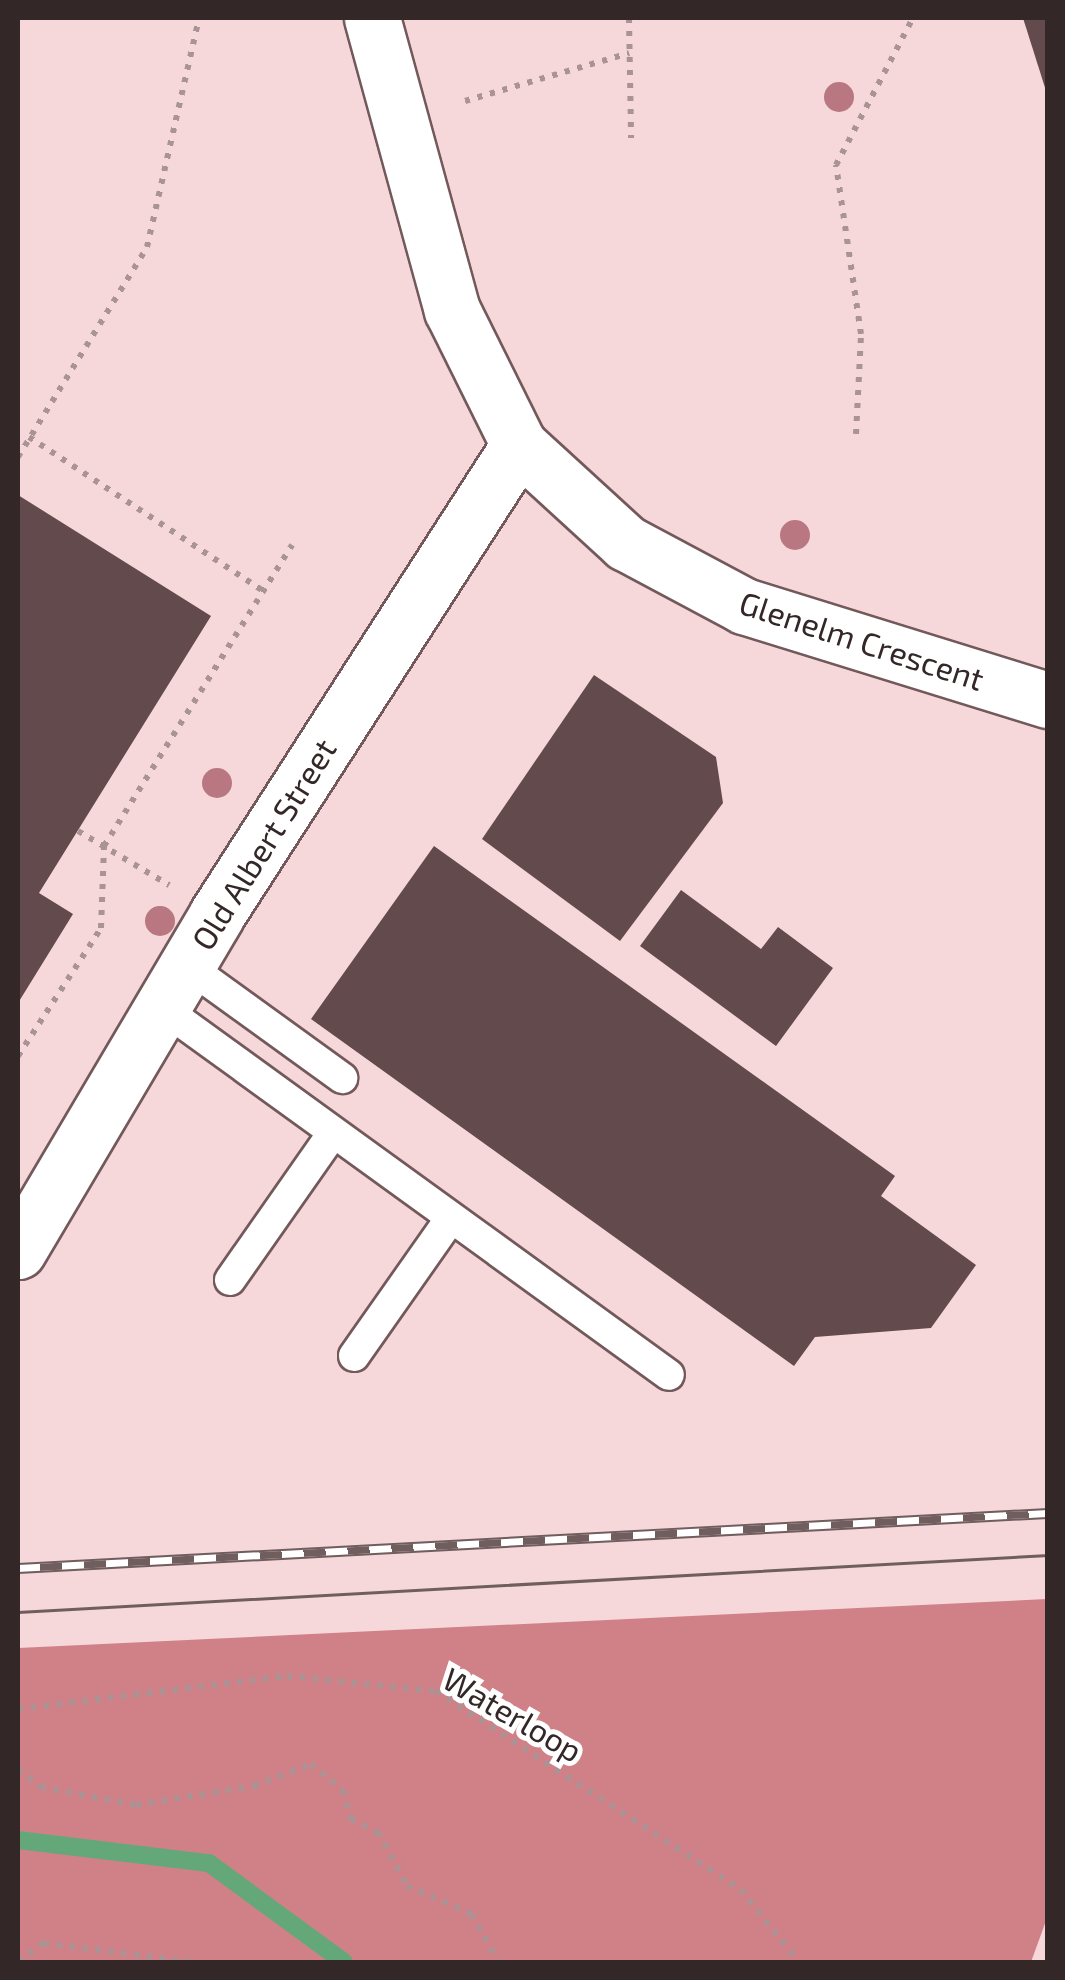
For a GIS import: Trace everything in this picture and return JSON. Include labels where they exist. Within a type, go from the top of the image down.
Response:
[{"type":"street","name":"Glenelm Crescent","points":[[372,18],[452,310],[520,446],[626,543],[744,606],[1048,700]]},
{"type":"street","name":"Old Albert Street","points":[[20,1242],[217,914],[520,446]]},
{"type":"lane","points":[[174,986],[342,1078]]},
{"type":"lane","points":[[174,986],[333,1132],[669,1375]]},
{"type":"lane","points":[[230,1280],[333,1132]]},
{"type":"lane","points":[[354,1356],[451,1218]]},
{"type":"path","points":[[18,457],[148,247],[199,18]]},
{"type":"path","points":[[629,18],[630,138]]},
{"type":"path","points":[[856,434],[861,334],[836,165],[913,18]]},
{"type":"path","points":[[466,102],[629,52]]},
{"type":"path","points":[[29,437],[262,590]]},
{"type":"path","points":[[18,1056],[101,928],[104,846],[292,545]]},
{"type":"path","points":[[78,831],[217,914]]},
{"type":"path","name":"Waterloop","points":[[18,1708],[287,1676],[436,1691],[741,1890],[799,1962]]},
{"type":"path","points":[[18,1769],[41,1787],[136,1805],[254,1786],[311,1764],[343,1790],[351,1819],[378,1832],[406,1886],[472,1914],[498,1962]]},
{"type":"path","points":[[18,1961],[44,1943],[192,1962]]},
{"type":"shaded area","points":[[1047,1599],[1047,1918],[1031,1962],[18,1962],[18,1648]]},
{"type":"building","points":[[1023,18],[1048,18],[1048,94],[1047,94]]},
{"type":"building","points":[[18,495],[211,616],[39,893],[73,914],[18,1003]]},
{"type":"building","points":[[594,675],[716,757],[723,803],[620,941],[482,839]]},
{"type":"building","points":[[434,846],[895,1176],[881,1196],[976,1265],[931,1328],[815,1337],[794,1366],[311,1019]]},
{"type":"building","points":[[681,890],[761,949],[778,927],[833,968],[776,1046],[640,946]]},
{"type":"waterway","points":[[18,1840],[209,1863],[344,1962]]},
{"type":"tram line","points":[[18,1612],[1048,1555]]},
{"type":"railway","points":[[18,1568],[1048,1513]]}]
